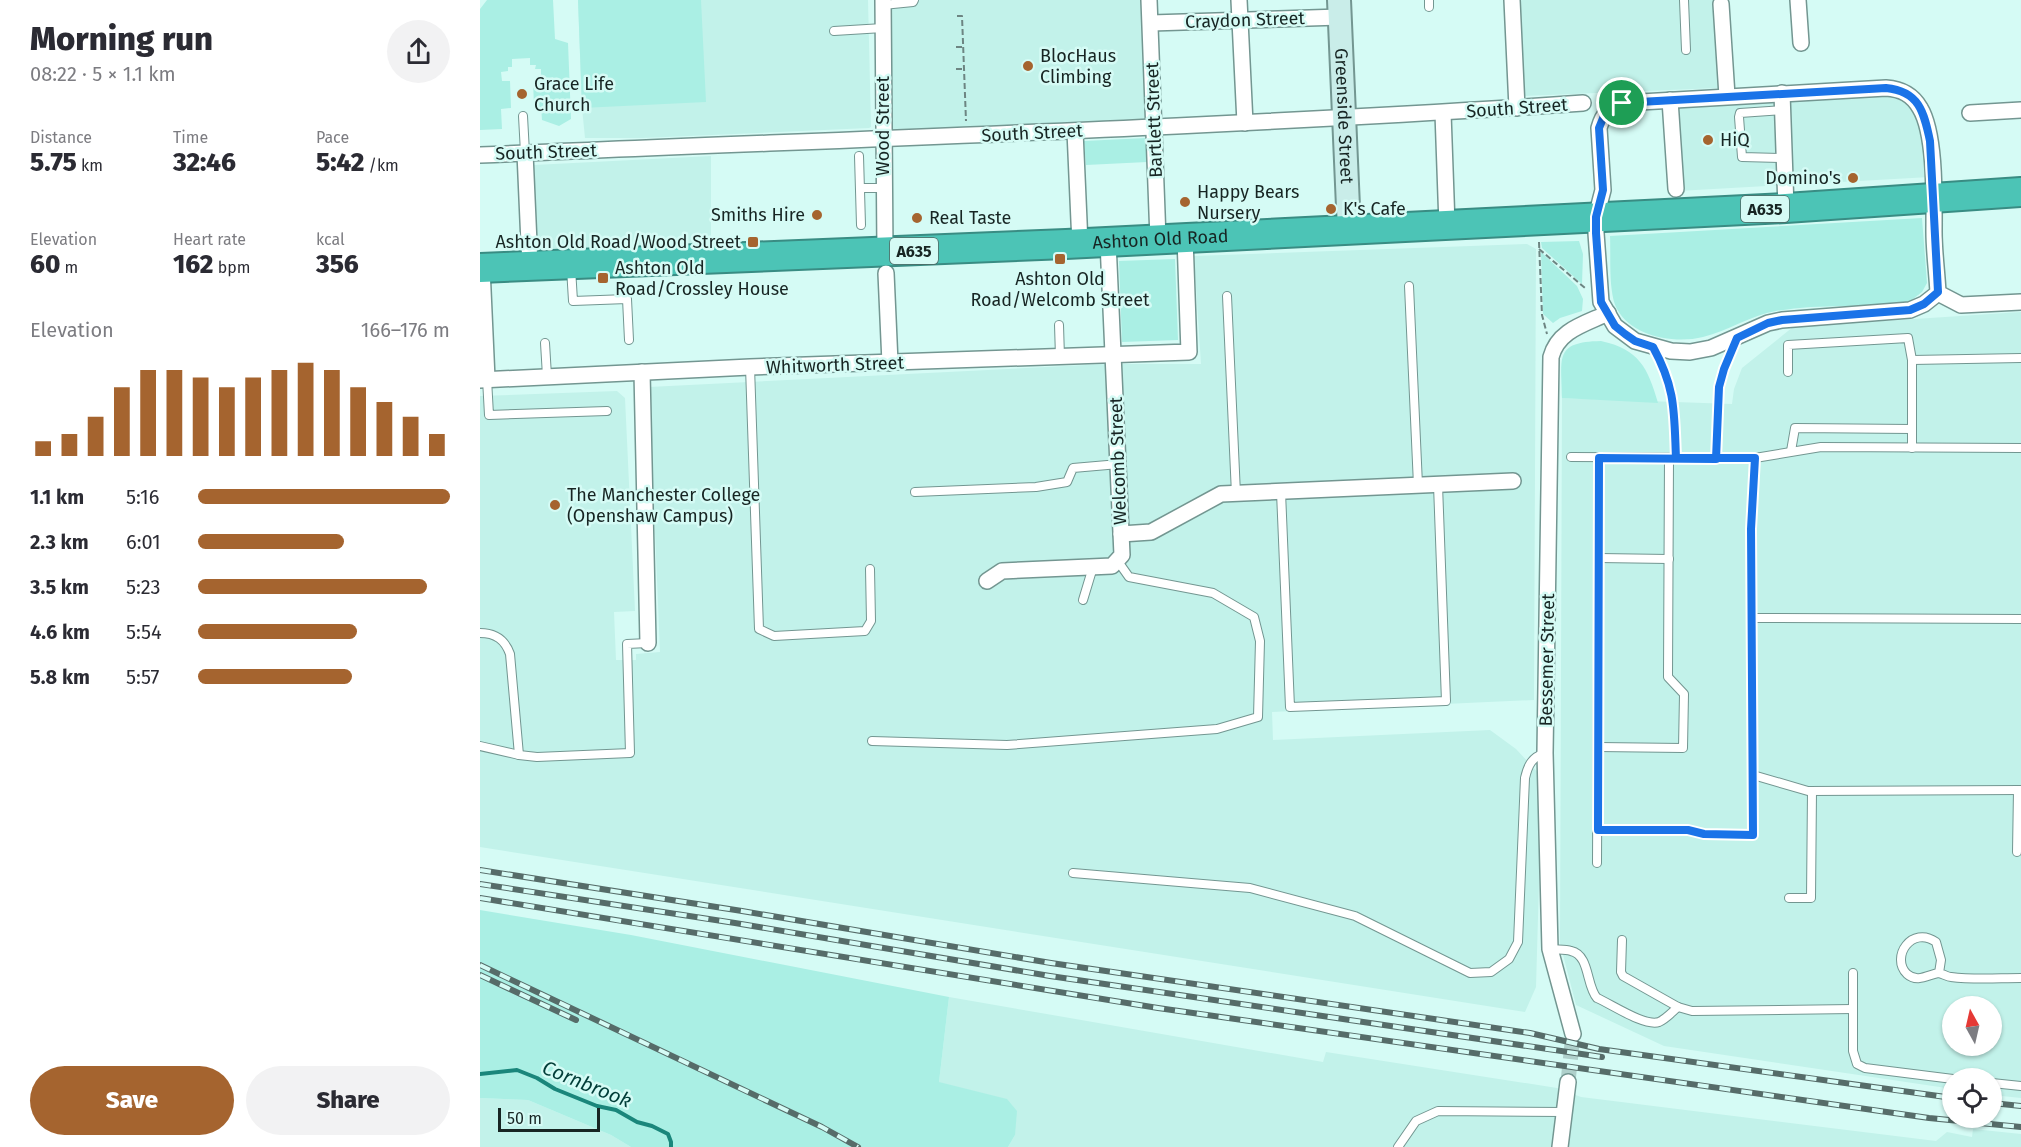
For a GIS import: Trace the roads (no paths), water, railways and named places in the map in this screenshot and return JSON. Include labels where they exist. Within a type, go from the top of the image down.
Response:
[{"type":"highway","name":"Ashton Old Road","points":[[481,268],[571,264],[885,263],[1108,242],[1786,208],[2021,192]]},
{"type":"street","name":"Bartlett Street","points":[[1149,0],[1155,127],[1190,352]]},
{"type":"street","points":[[1239,0],[1245,123]]},
{"type":"street","points":[[1512,0],[1517,108]]},
{"type":"street","points":[[1798,0],[1801,43]]},
{"type":"street","name":"Wood Street","points":[[883,2],[885,263],[890,363]]},
{"type":"street","points":[[1721,4],[1727,96]]},
{"type":"street","name":"Craydon Street","points":[[1150,24],[1240,21],[1340,9]]},
{"type":"street","name":"Greenside Street","points":[[1340,9],[1348,230]]},
{"type":"street","points":[[1886,88],[1898,89],[1907,93],[1925,118],[1930,141],[1938,292],[1924,304],[1910,310],[1782,320],[1768,323],[1711,348],[1690,352],[1653,347],[1635,341],[1615,326],[1604,308],[1596,217],[1603,190],[1599,128],[1606,111],[1623,103],[1727,96],[1886,88]]},
{"type":"street","points":[[1782,93],[1786,208]]},
{"type":"street","points":[[1670,100],[1676,189]]},
{"type":"street","name":"South Street","points":[[480,155],[1245,123],[1583,103]]},
{"type":"street","points":[[1970,113],[2021,110]]},
{"type":"street","points":[[1443,113],[1447,225]]},
{"type":"street","points":[[1075,131],[1080,244]]},
{"type":"street","points":[[525,153],[530,266]]},
{"type":"street","name":"Welcomb Street","points":[[1108,242],[1122,555],[1118,560]]},
{"type":"street","points":[[481,268],[483,379]]},
{"type":"street","points":[[1938,292],[1961,304],[2021,302]]},
{"type":"street","name":"Bessemer Street","points":[[1573,1034],[1550,950],[1545,753],[1552,353],[1558,340],[1567,332],[1604,308]]},
{"type":"street","name":"Whitworth Street","points":[[483,379],[1190,352]]},
{"type":"street","points":[[642,372],[648,643]]},
{"type":"street","points":[[1121,534],[1151,532],[1221,494],[1513,481]]},
{"type":"street","points":[[987,581],[1002,571],[1112,566],[1118,560]]},
{"type":"street","points":[[1560,1147],[1568,1082]]},
{"type":"lane","points":[[883,2],[913,2],[914,0]]},
{"type":"lane","points":[[1684,0],[1686,50]]},
{"type":"lane","points":[[834,31],[883,28]]},
{"type":"lane","points":[[1782,110],[1740,113],[1739,117],[1742,157],[1784,158]]},
{"type":"lane","points":[[523,116],[525,153]]},
{"type":"lane","points":[[859,156],[861,225]]},
{"type":"lane","points":[[861,188],[884,188]]},
{"type":"lane","points":[[571,264],[573,301],[627,299],[629,340]]},
{"type":"lane","points":[[1409,286],[1418,485]]},
{"type":"lane","points":[[1227,296],[1236,494]]},
{"type":"lane","points":[[1059,325],[1060,357]]},
{"type":"lane","points":[[1716,459],[1719,387],[1737,338]]},
{"type":"lane","points":[[1788,372],[1788,345],[1908,338],[1912,360],[1912,448]]},
{"type":"lane","points":[[545,343],[547,376]]},
{"type":"lane","points":[[1598,747],[1683,748],[1684,694],[1668,677],[1674,404],[1666,370],[1653,347]]},
{"type":"lane","points":[[1912,360],[2021,358]]},
{"type":"lane","points":[[750,368],[759,629],[774,636],[865,630],[871,621],[870,569]]},
{"type":"lane","points":[[483,379],[484,416],[607,411]]},
{"type":"lane","points":[[1791,452],[1795,428],[1912,429]]},
{"type":"lane","points":[[1571,457],[1755,458],[1821,447],[2021,448]]},
{"type":"lane","points":[[1598,863],[1599,458]]},
{"type":"lane","points":[[1598,830],[1688,830],[1704,834],[1753,835],[1751,529],[1755,458]]},
{"type":"lane","points":[[915,492],[1036,487],[1067,482],[1073,468],[1119,464]]},
{"type":"lane","points":[[1281,492],[1290,707],[1446,701],[1438,485]]},
{"type":"lane","points":[[1599,558],[1669,560]]},
{"type":"lane","points":[[872,741],[1007,745],[1217,729],[1257,717],[1260,641],[1254,617],[1213,593],[1129,577],[1118,560]]},
{"type":"lane","points":[[1083,600],[1093,567]]},
{"type":"lane","points":[[1751,618],[2021,619]]},
{"type":"lane","points":[[480,633],[488,633],[500,638],[507,645],[510,654],[519,755]]},
{"type":"lane","points":[[480,746],[537,757],[630,753],[627,644],[648,643]]},
{"type":"lane","points":[[1073,873],[1250,888],[1355,916],[1470,973],[1491,972],[1509,959],[1518,942],[1525,778],[1528,767],[1535,756],[1545,753]]},
{"type":"lane","points":[[1753,776],[1812,791],[2019,790],[2017,852]]},
{"type":"lane","points":[[1789,898],[1811,898],[1812,791]]},
{"type":"lane","points":[[1939,973],[1940,951],[1936,942],[1921,937],[1906,943],[1902,962],[1908,974],[1913,977],[1924,978],[1939,973],[1951,977],[2021,978]]},
{"type":"lane","points":[[1622,940],[1623,976],[1678,1007],[1692,1011],[1853,1009]]},
{"type":"lane","points":[[1550,950],[1573,951],[1585,966],[1593,993],[1597,998],[1642,1021],[1659,1022],[1678,1007]]},
{"type":"lane","points":[[1853,973],[1853,1051],[1857,1064],[1865,1068],[1942,1078]]},
{"type":"lane","points":[[2002,1084],[2021,1086]]},
{"type":"lane","points":[[1398,1147],[1416,1121],[1438,1111],[1564,1112]]},
{"type":"waterway","name":"Cornbrook","points":[[480,1074],[517,1070],[555,1089],[597,1106],[616,1110],[637,1122],[652,1126],[668,1134],[671,1147]]},
{"type":"tunnel","points":[[1568,1082],[1573,1034]]},
{"type":"railway","points":[[480,870],[1051,963],[1530,1033],[1599,1049],[1942,1096]]},
{"type":"railway","points":[[480,884],[735,923],[1050,976],[1602,1057]]},
{"type":"railway","points":[[480,898],[1158,1008],[1929,1118],[2021,1127]]},
{"type":"railway","points":[[480,965],[822,1127],[858,1147]]},
{"type":"railway","points":[[480,975],[576,1020]]},
{"type":"railway","points":[[2002,1104],[2021,1106]]},
{"type":"place","name":"BlocHaus Climbing","points":[[1028,66]]},
{"type":"place","name":"Grace Life Church","points":[[522,94]]},
{"type":"place","name":"HiQ","points":[[1708,140]]},
{"type":"place","name":"Domino's","points":[[1853,178]]},
{"type":"place","name":"Happy Bears Nursery","points":[[1185,202]]},
{"type":"place","name":"K's Cafe","points":[[1331,209]]},
{"type":"place","name":"Smiths Hire","points":[[817,215]]},
{"type":"place","name":"Real Taste","points":[[917,218]]},
{"type":"place","name":"Ashton Old Road/Wood Street","points":[[753,242]]},
{"type":"place","name":"Ashton Old Road/Welcomb Street","points":[[1060,259]]},
{"type":"place","name":"Ashton Old Road/Crossley House","points":[[603,278]]},
{"type":"place","name":"The Manchester College (Openshaw Campus)","points":[[555,505]]}]
